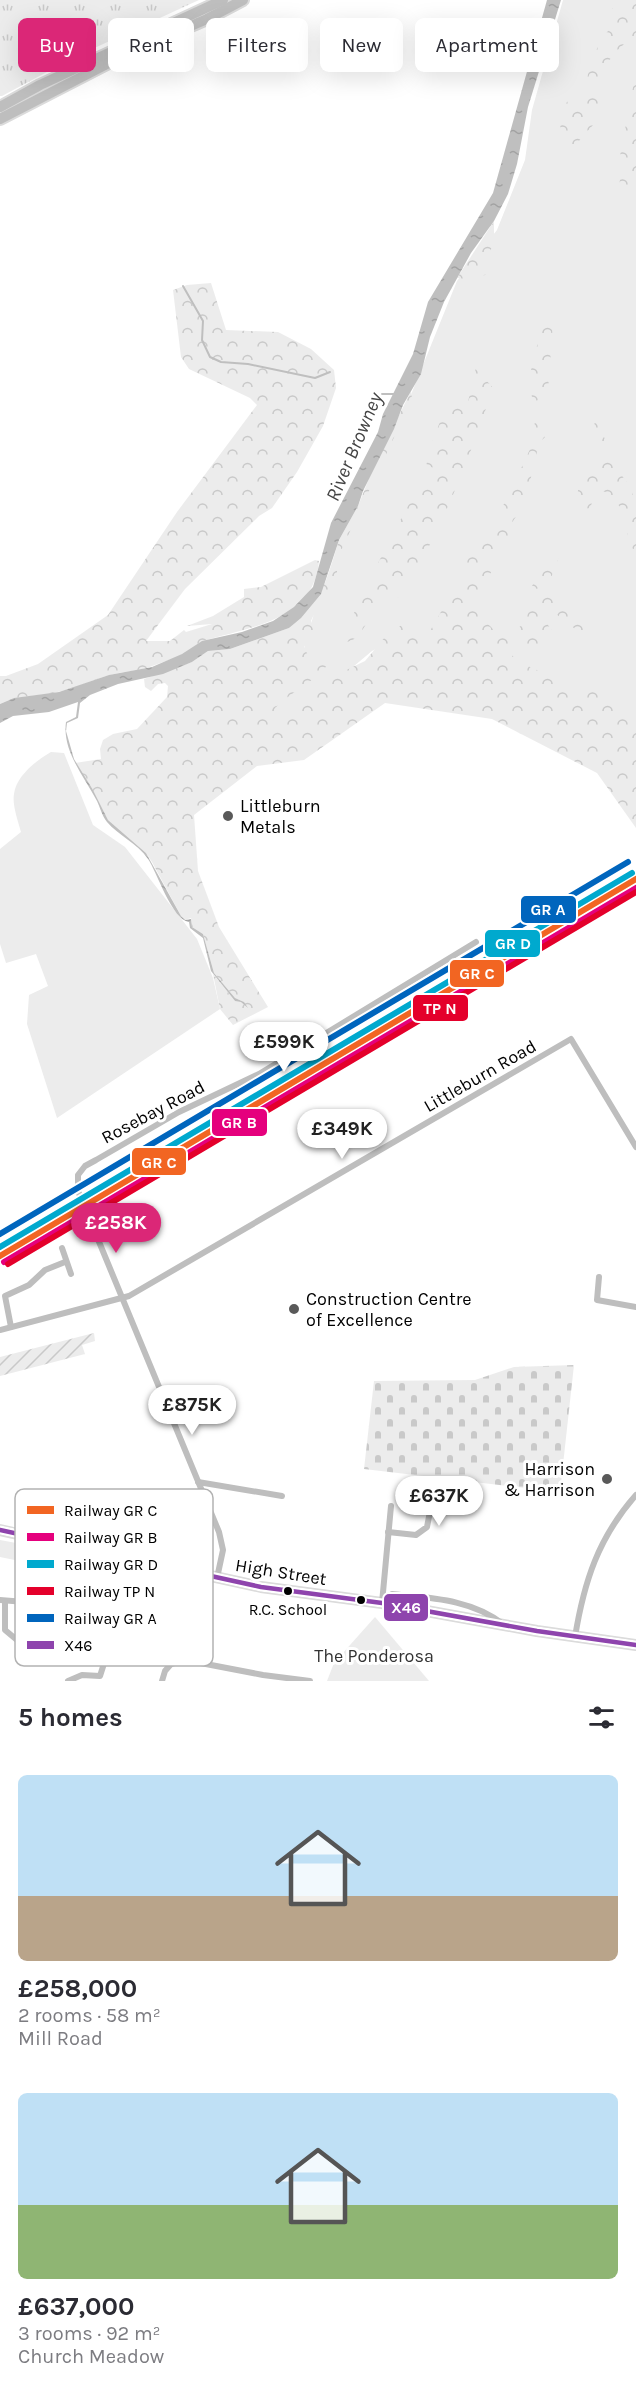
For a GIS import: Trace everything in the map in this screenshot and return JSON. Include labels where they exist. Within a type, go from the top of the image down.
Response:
[{"type":"highway","points":[[0,107],[51,80],[223,0]]},
{"type":"highway","points":[[0,119],[128,54],[207,19],[243,0]]},
{"type":"main road","name":"High Street","points":[[0,1530],[15,1533]]},
{"type":"main road","name":"High Street","points":[[213,1577],[261,1587],[636,1645]]},
{"type":"street","name":"Rosebay Road","points":[[122,1299],[78,1191],[78,1175],[85,1166],[179,1112],[268,1069],[476,942]]},
{"type":"street","name":"Littleburn Road","points":[[0,1330],[122,1299],[278,1211],[571,1039],[636,1147]]},
{"type":"street","points":[[62,1248],[71,1274]]},
{"type":"street","points":[[11,1327],[5,1296],[29,1285],[45,1270],[65,1262]]},
{"type":"street","points":[[599,1277],[597,1300],[636,1307]]},
{"type":"street","points":[[122,1299],[201,1489]]},
{"type":"street","points":[[198,1482],[282,1496]]},
{"type":"street","points":[[575,1637],[584,1590],[596,1554],[615,1522],[636,1495]]},
{"type":"street","points":[[388,1532],[416,1534],[427,1527],[432,1501],[414,1499]]},
{"type":"street","points":[[382,1604],[391,1506]]},
{"type":"street","points":[[213,1520],[222,1543],[217,1578]]},
{"type":"street","points":[[382,1604],[392,1594],[449,1600],[492,1615],[506,1626]]},
{"type":"street","points":[[3,1600],[5,1630],[15,1638]]},
{"type":"street","points":[[213,1665],[310,1681]]},
{"type":"street","points":[[68,1681],[82,1675],[100,1676],[103,1666]]},
{"type":"street","points":[[162,1681],[169,1666]]},
{"type":"green space","points":[[0,0],[199,0],[160,18],[108,18],[108,42],[96,47],[96,18],[18,18],[18,72],[47,72],[0,96]]},
{"type":"green space","points":[[563,0],[636,0],[636,738],[412,631],[372,651],[280,728],[269,708],[297,673],[315,610],[332,564],[406,407],[457,281],[497,230],[525,160],[532,110],[543,72],[559,72],[558,18]]},
{"type":"green space","points":[[618,0],[636,0],[636,37],[619,48],[601,75],[598,89],[599,118],[572,149],[563,151],[559,148],[559,143],[563,111],[567,102],[584,91],[590,66],[600,41],[608,31],[608,16]]},
{"type":"green space","points":[[636,71],[636,172],[628,191],[616,203],[622,168],[620,156]]},
{"type":"green space","points":[[494,221],[494,238],[489,257],[491,262],[485,275],[468,279],[457,278]]},
{"type":"green space","points":[[211,283],[226,330],[278,332],[311,349],[334,370],[336,388],[323,426],[297,472],[272,508],[259,516],[185,589],[146,641],[170,641],[184,630],[186,632],[212,624],[187,626],[213,616],[244,597],[244,589],[261,587],[315,560],[319,561],[314,581],[305,597],[292,609],[259,625],[204,641],[181,655],[150,667],[110,675],[62,691],[15,699],[0,704],[0,676],[6,676],[38,664],[108,615],[177,512],[257,405],[250,398],[189,369],[181,357],[173,290],[187,285]]},
{"type":"green space","points":[[549,320],[553,323],[548,390],[545,397],[534,402],[530,383],[531,372],[545,321]]},
{"type":"green space","points":[[477,363],[492,363],[495,366],[486,373],[486,380],[493,388],[474,443],[441,522],[400,598],[389,594],[385,609],[372,616],[358,636],[347,642],[343,630],[377,577],[376,567],[406,509],[421,485],[434,478],[435,468],[427,466],[426,459],[447,403],[451,401],[464,404],[468,402]]},
{"type":"green space","points":[[411,391],[412,399],[338,557],[332,594],[311,621],[315,632],[304,647],[311,662],[321,662],[329,655],[331,660],[312,680],[275,708],[275,717],[280,721],[289,718],[336,675],[365,661],[385,637],[403,624],[419,631],[430,631],[446,603],[459,592],[465,569],[465,558],[476,538],[483,531],[492,529],[498,524],[498,513],[531,447],[532,430],[539,413],[542,414],[545,437],[539,443],[525,503],[509,527],[511,543],[495,560],[494,567],[477,597],[476,608],[483,619],[503,636],[521,626],[527,617],[529,603],[543,591],[542,588],[534,589],[532,586],[554,550],[561,551],[551,578],[550,593],[559,604],[583,623],[590,634],[584,636],[551,610],[542,616],[552,631],[537,652],[523,647],[510,653],[517,661],[567,684],[582,685],[629,709],[631,720],[636,726],[636,828],[597,773],[492,719],[385,703],[304,760],[257,766],[194,815],[198,871],[219,927],[268,1007],[233,1025],[220,1009],[213,974],[235,1001],[244,1002],[235,998],[214,973],[203,934],[192,927],[191,918],[185,920],[181,916],[146,853],[108,820],[93,790],[75,763],[101,759],[100,749],[103,740],[113,734],[137,729],[167,697],[168,686],[165,683],[158,684],[151,691],[145,687],[144,679],[192,662],[208,651],[230,649],[289,628],[326,582],[339,540],[358,506],[374,466]]},
{"type":"green space","points":[[597,421],[601,423],[602,432],[617,469],[631,488],[636,507],[636,554],[631,546],[616,500],[600,490],[595,495],[590,508],[586,509],[578,498],[579,486],[597,461],[598,442],[594,424]]},
{"type":"green space","points":[[51,752],[64,753],[93,825],[125,847],[197,939],[213,978],[220,1009],[57,1118],[27,1024],[29,995],[48,986],[36,954],[6,963],[0,944],[0,849],[21,832],[14,794],[19,781],[28,769]]},
{"type":"green space","points":[[94,1333],[95,1341],[82,1345],[85,1354],[0,1376],[0,1357]]},
{"type":"green space","points":[[574,1365],[560,1492],[364,1469],[374,1381],[475,1380],[514,1367]]},
{"type":"green space","points":[[0,1540],[15,1543],[15,1560],[0,1557]]},
{"type":"green space","name":"The Ponderosa","points":[[375,1617],[429,1681],[327,1681],[334,1663]]},
{"type":"water","points":[[547,0],[561,0],[555,18],[542,18]]},
{"type":"water","points":[[527,72],[539,72],[528,107],[517,164],[508,194],[444,302],[430,337],[421,374],[403,405],[358,506],[339,540],[321,594],[301,618],[289,628],[230,649],[208,651],[192,662],[163,674],[118,684],[90,695],[80,703],[78,718],[67,723],[66,731],[66,722],[76,717],[78,702],[49,712],[13,716],[0,723],[0,704],[14,698],[59,692],[109,675],[152,667],[182,654],[202,641],[242,632],[273,621],[294,607],[313,587],[331,523],[378,432],[383,414],[413,354],[428,302],[493,193]]},
{"type":"water","points":[[66,731],[74,759],[108,820],[146,853],[185,920],[177,913],[171,905],[148,859],[107,822],[75,763],[67,743]]},
{"type":"water","points":[[191,919],[192,927],[203,934],[214,973],[235,998],[244,1002],[248,1008],[241,1002],[235,1001],[211,971],[203,938],[190,928],[189,922],[185,920]]},
{"type":"waterway","points":[[183,286],[203,321],[202,340],[210,357],[221,362],[248,364],[315,378],[330,372]]},
{"type":"waterway","name":"River Browney","points":[[382,394],[396,394]]},
{"type":"transit line","points":[[0,1234],[628,862]]},
{"type":"transit line","points":[[0,1247],[632,873]]},
{"type":"transit line","points":[[0,1256],[636,879]]},
{"type":"transit line","points":[[4,1262],[636,888]]},
{"type":"transit line","points":[[8,1264],[636,892]]},
{"type":"transit line","name":"X46","points":[[0,1530],[15,1533]]},
{"type":"transit line","name":"X46","points":[[213,1577],[261,1587],[382,1603],[537,1631],[636,1645]]},
{"type":"place","name":"Littleburn Metals","points":[[228,816]]},
{"type":"place","name":"Construction Centre of Excellence","points":[[294,1309]]},
{"type":"place","name":"Harrison & Harrison","points":[[607,1479]]},
{"type":"place","name":"R.C. School","points":[[288,1591]]}]
